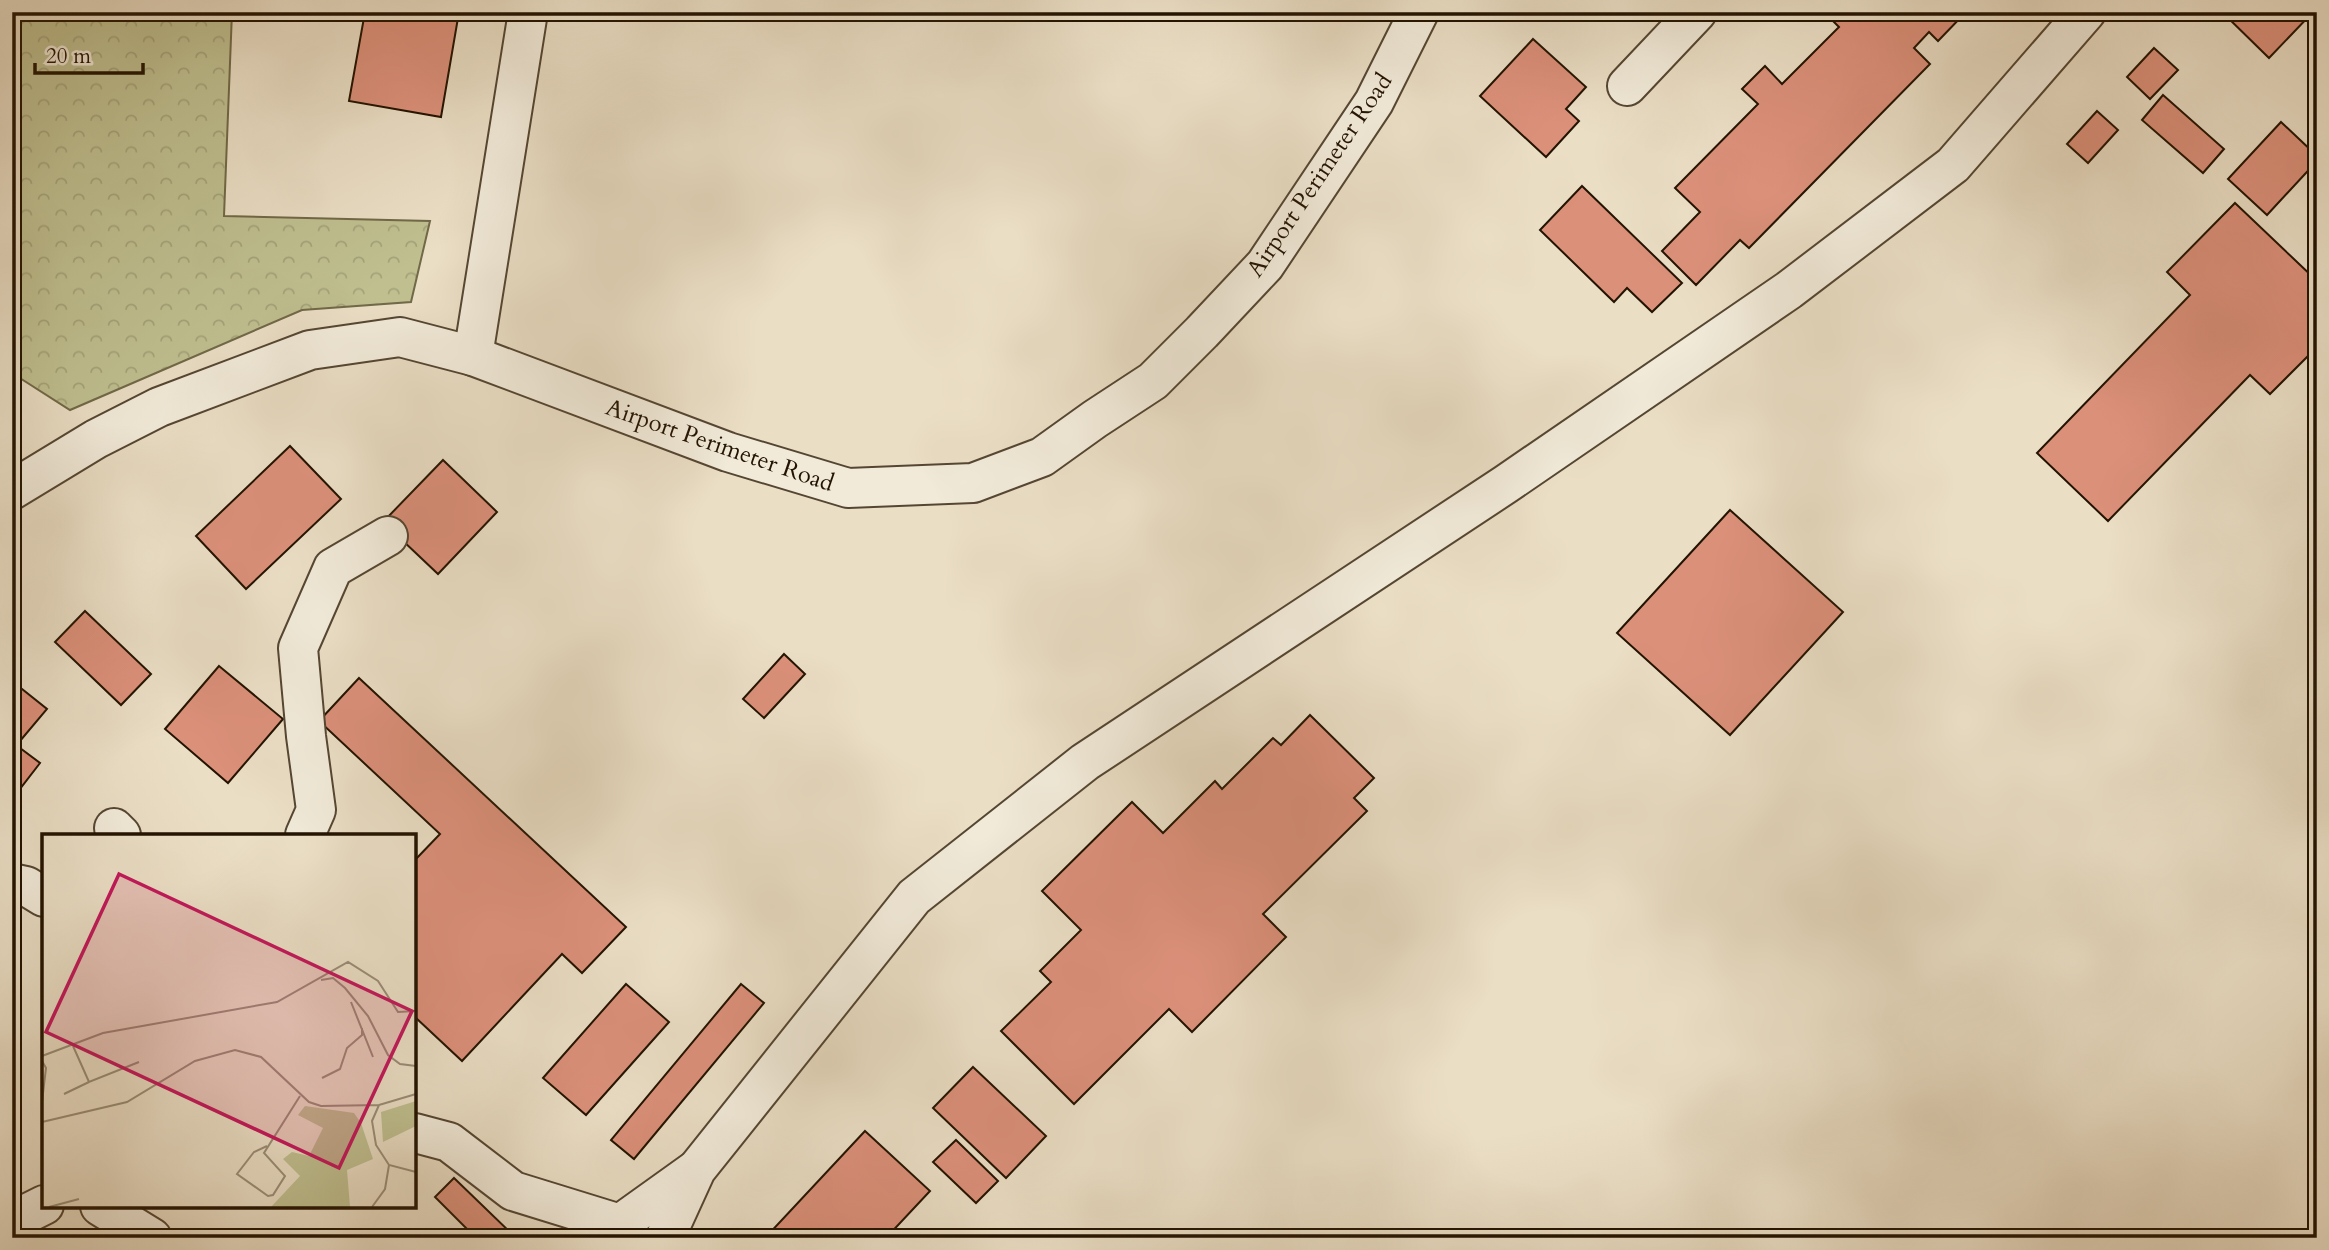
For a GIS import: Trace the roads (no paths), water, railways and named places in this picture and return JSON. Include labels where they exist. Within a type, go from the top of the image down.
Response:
[{"type":"street","points":[[473,356],[528,12]]},
{"type":"street","name":"Airport Perimeter Road","points":[[12,490],[96,439],[159,407],[310,350],[400,337],[473,356],[728,452],[848,488],[973,483],[1042,457],[1153,381],[1202,332],[1265,265],[1374,102],[1419,12]]},
{"type":"street","points":[[1626,86],[1698,12]]},
{"type":"street","points":[[665,1238],[696,1170],[914,897],[1085,762],[1506,484],[1789,290],[1953,165],[2086,12]]},
{"type":"street","points":[[305,834],[316,810],[298,648],[333,568],[388,536]]},
{"type":"street","points":[[12,883],[26,886],[42,896]]},
{"type":"street","points":[[416,1113],[432,1138],[513,1191],[620,1224],[696,1170]]},
{"type":"street","points":[[12,1222],[42,1206]]},
{"type":"street","points":[[103,1208],[152,1238]]}]
